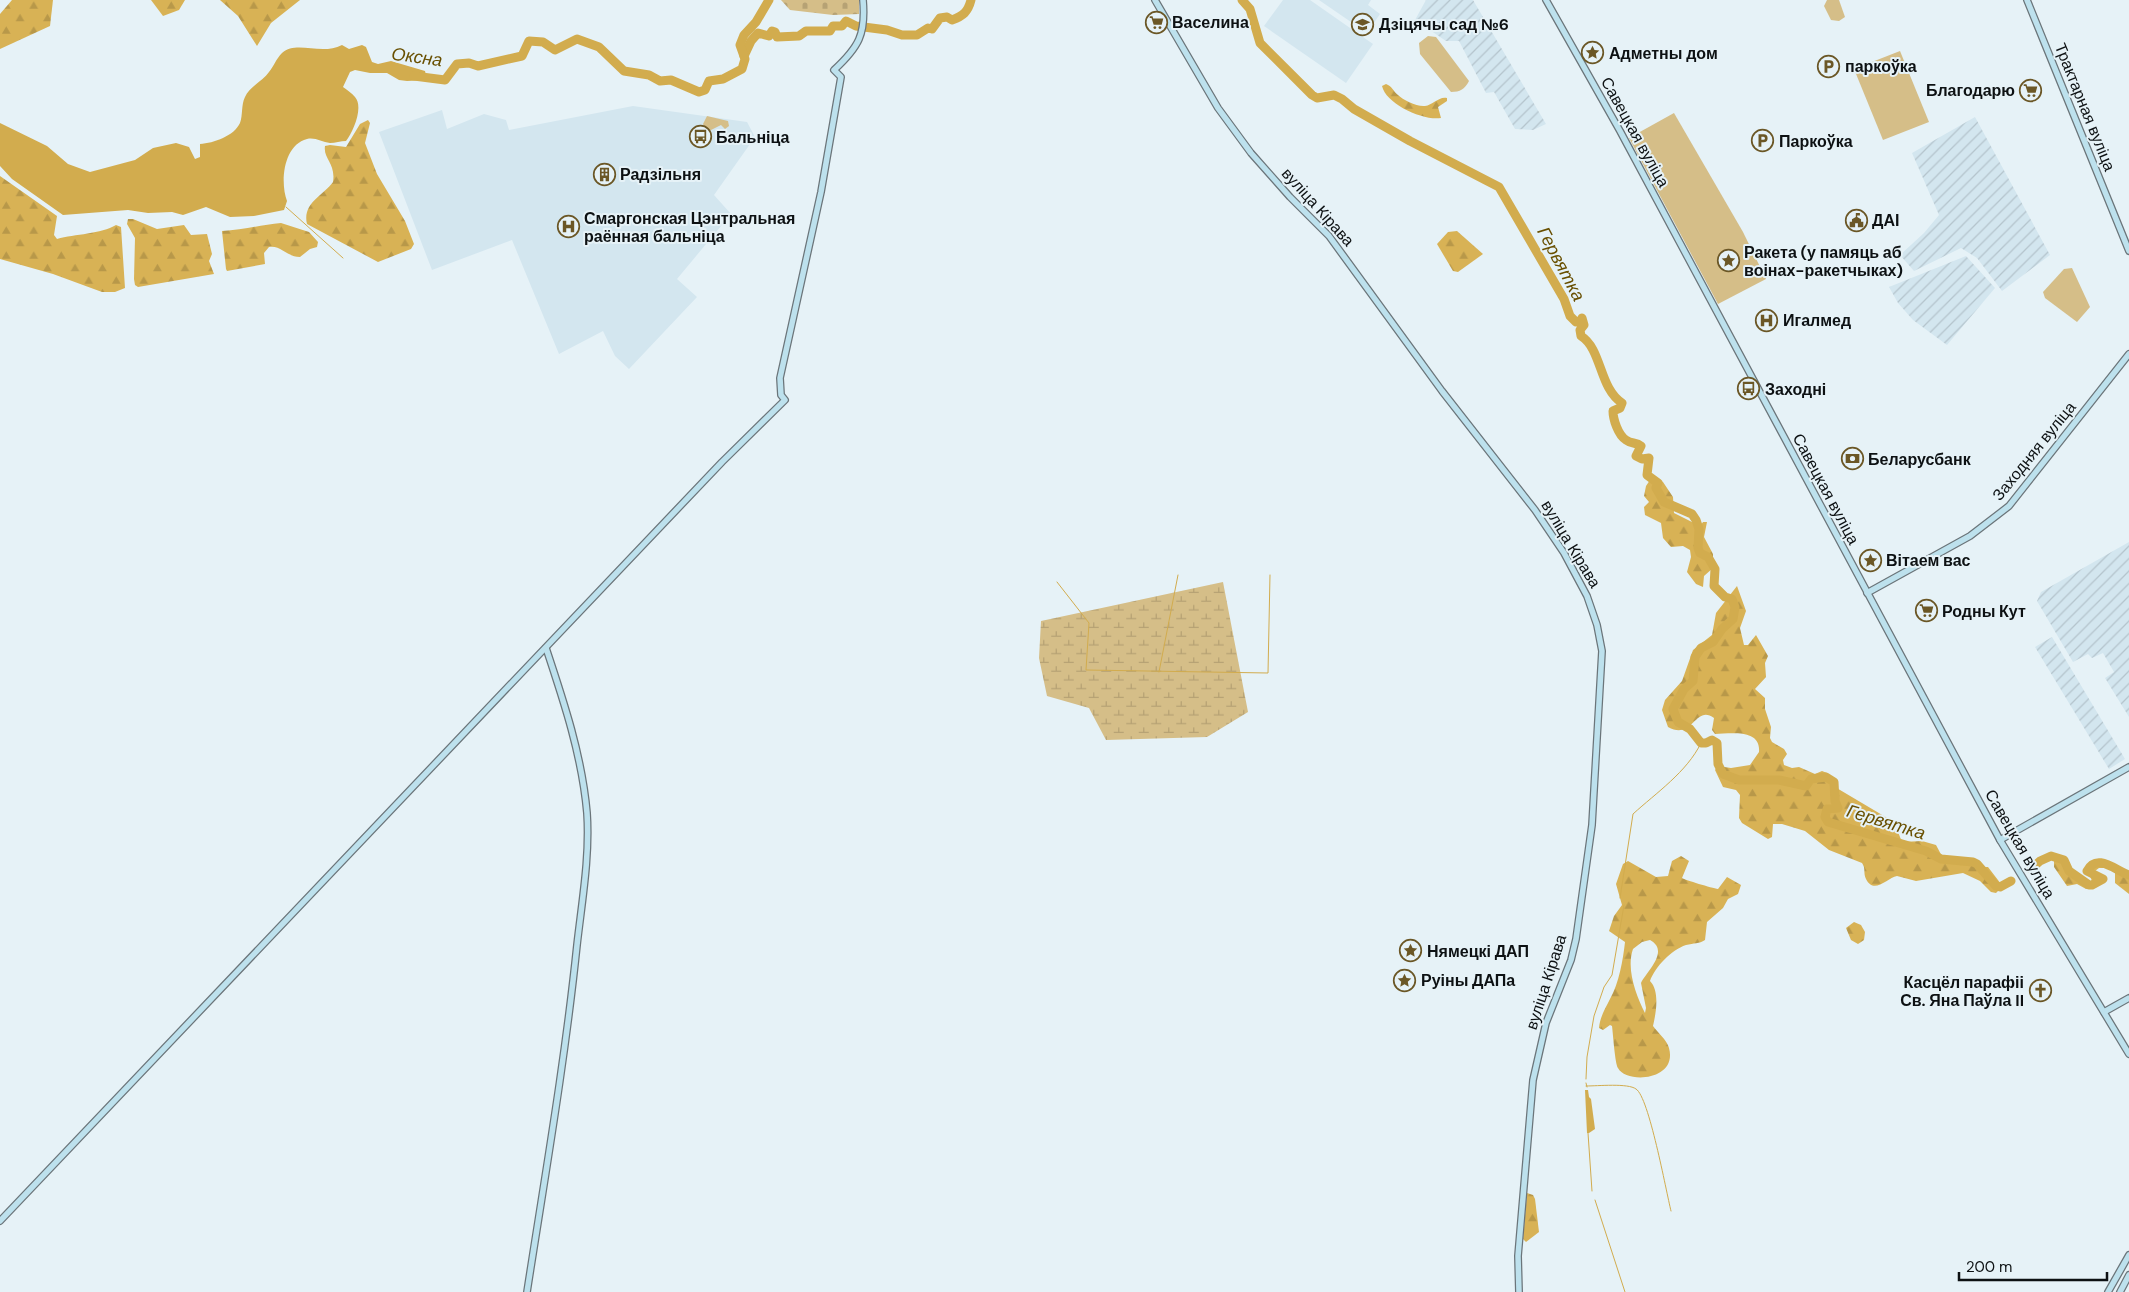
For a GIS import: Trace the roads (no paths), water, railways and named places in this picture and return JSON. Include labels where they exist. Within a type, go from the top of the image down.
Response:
[{"type":"street","points":[[0,1221],[752,432],[785,400],[780,387],[780,378],[821,192],[835,116],[841,78],[834,70],[854,49],[863,30],[863,0]]},
{"type":"street","name":"вуліца Кірава","points":[[1155,0],[1218,108],[1251,153],[1290,197],[1329,236],[1442,391],[1535,510],[1564,553],[1587,596],[1597,625],[1602,651],[1589,854],[1575,946],[1546,1023],[1533,1080],[1518,1256],[1519,1292]]},
{"type":"street","name":"Савецкая вуліца","points":[[1546,0],[1620,131],[2000,840],[2129,1054]]},
{"type":"street","name":"Трактарная вуліца","points":[[2027,0],[2129,251]]},
{"type":"street","name":"Заходняя вуліца","points":[[1867,593],[1970,536],[2009,506],[2129,354]]},
{"type":"street","points":[[527,1292],[571,1006],[586,857],[587,814],[582,775],[562,696],[546,648]]},
{"type":"street","points":[[2000,840],[2129,768]]},
{"type":"street","points":[[2104,1012],[2129,998]]},
{"type":"street","points":[[2108,1292],[2129,1255]]},
{"type":"street","points":[[2120,1292],[2129,1276]]},
{"type":"waterway","name":"Оксна","points":[[414,76],[445,80],[457,64],[469,63],[478,66],[522,56],[529,41],[543,42],[555,50],[577,39],[599,47],[624,71],[649,75],[660,81],[671,80],[699,92],[705,90],[709,81],[723,79],[742,69],[745,59],[740,45],[744,35],[756,22],[769,0]]},
{"type":"waterway","name":"Гервятка","points":[[744,56],[751,41],[758,33],[769,36],[772,31],[775,32],[777,37],[799,36],[806,31],[830,31],[833,26],[842,26],[846,21],[856,26],[887,30],[902,35],[917,35],[928,28],[932,29],[940,18],[947,17],[952,20],[962,15],[967,11],[971,0]]},
{"type":"waterway","name":"Гервятка","points":[[1242,0],[1250,9],[1260,43],[1312,95],[1317,98],[1334,95],[1354,109],[1410,141],[1499,187],[1564,299],[1570,316],[1576,322],[1580,322],[1582,318],[1584,325],[1580,330],[1581,336],[1593,350],[1609,388],[1622,403],[1620,408],[1613,411],[1618,431],[1626,440],[1641,446],[1636,456],[1642,459],[1649,458],[1647,475],[1658,483],[1656,488],[1664,502],[1692,514],[1696,520],[1699,529],[1698,548],[1700,553],[1708,557],[1715,569],[1714,586],[1725,597],[1732,599],[1735,607],[1733,619],[1722,629],[1713,642],[1701,648],[1695,657],[1693,681],[1684,689],[1673,709],[1678,722],[1690,729],[1701,743],[1712,740],[1717,743],[1718,764],[1723,774],[1739,780],[1779,780],[1806,786],[1811,779],[1826,777],[1834,782],[1835,801],[1838,808],[1827,809],[1825,817],[1828,822],[1926,851],[1941,859],[1973,862],[1977,864],[1996,886],[2000,887],[2011,881]]},
{"type":"waterway","points":[[286,207],[343,258]]},
{"type":"waterway","points":[[1159,672],[1178,575]]},
{"type":"waterway","points":[[1057,582],[1089,623],[1086,670],[1268,673],[1270,575]]},
{"type":"waterway","points":[[1620,898],[1633,814],[1679,773],[1695,754],[1701,743]]},
{"type":"waterway","name":"Гервятка","points":[[2031,869],[2040,861],[2051,856],[2064,860],[2069,871],[2089,885],[2103,879],[2087,871],[2096,863],[2107,864],[2129,875]]},
{"type":"waterway","points":[[1586,1079],[1587,1057],[1594,1016],[1604,987],[1612,975],[1624,905]]},
{"type":"waterway","points":[[1586,1083],[1587,1087]]},
{"type":"waterway","points":[[1586,1086],[1612,1085],[1632,1087],[1641,1096],[1651,1126],[1671,1211]]},
{"type":"waterway","points":[[1588,1133],[1592,1191]]},
{"type":"waterway","points":[[1595,1200],[1625,1292]]},
{"type":"place","name":"Васелина","points":[[1156,22]]},
{"type":"place","name":"Дзіцячы сад №6","points":[[1363,24]]},
{"type":"place","name":"Адметны дом","points":[[1593,53]]},
{"type":"place","name":"паркоўка","points":[[1829,66]]},
{"type":"place","name":"Благодарю","points":[[2031,90]]},
{"type":"place","name":"Бальніца","points":[[700,137]]},
{"type":"place","name":"Паркоўка","points":[[1763,141]]},
{"type":"place","name":"Радзільня","points":[[604,174]]},
{"type":"place","name":"ДАІ","points":[[1856,220]]},
{"type":"place","name":"Смаргонская Цэнтральная раённая бальніца","points":[[568,227]]},
{"type":"place","name":"Ракета (у памяць аб воінах-ракетчыках)","points":[[1728,261]]},
{"type":"place","name":"Игалмед","points":[[1767,320]]},
{"type":"place","name":"Заходні","points":[[1749,389]]},
{"type":"place","name":"Беларусбанк","points":[[1852,459]]},
{"type":"place","name":"Вітаем вас","points":[[1870,560]]},
{"type":"place","name":"Родны Кут","points":[[1926,611]]},
{"type":"place","name":"Нямецкі ДАП","points":[[1411,951]]},
{"type":"place","name":"Руіны ДАПа","points":[[1405,980]]},
{"type":"place","name":"Касцёл парафіі Св. Яна Паўла II","points":[[2040,991]]}]
